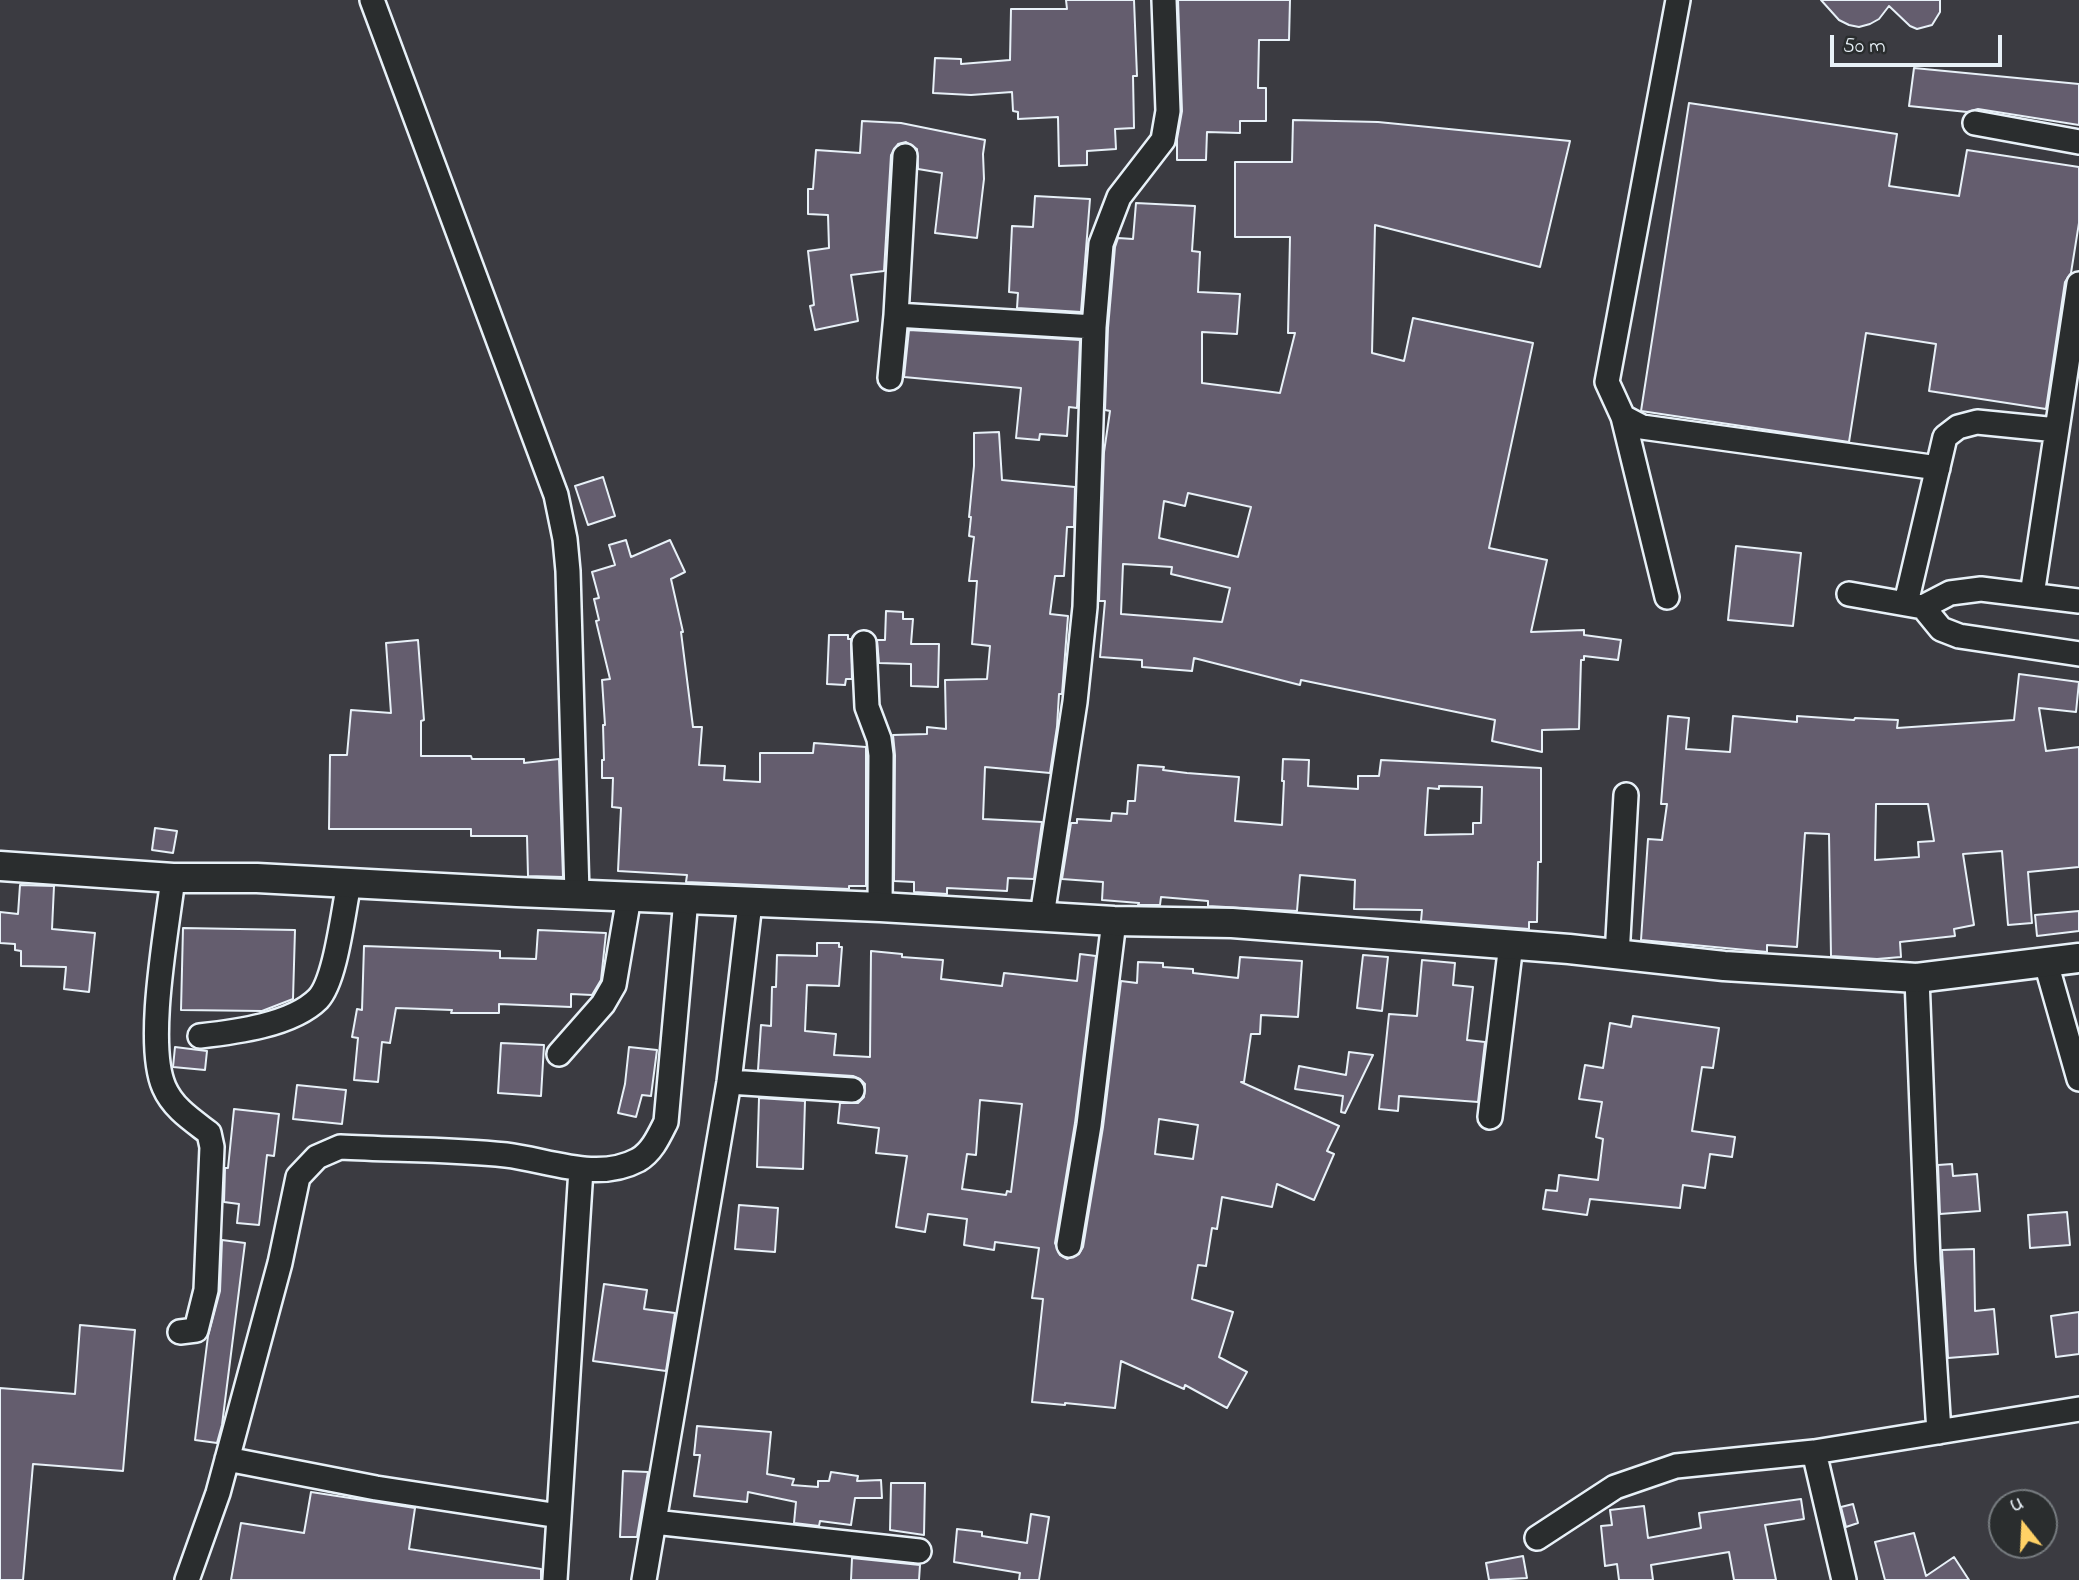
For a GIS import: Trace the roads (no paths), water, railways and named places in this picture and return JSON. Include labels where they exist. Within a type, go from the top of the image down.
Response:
[{"type":"main road","points":[[0,866],[173,878],[257,878],[880,907],[1114,921],[1232,923],[1511,944],[1724,966],[1917,978],[2079,958]]},
{"type":"street","points":[[372,0],[556,495],[568,570],[577,894]]},
{"type":"street","points":[[1042,916],[1075,702],[1085,607],[1094,327],[1101,244],[1119,197],[1163,139],[1168,111],[1164,0]]},
{"type":"street","points":[[1667,597],[1623,417],[1607,382],[1678,0]]},
{"type":"street","points":[[1975,123],[2079,142]]},
{"type":"street","points":[[890,378],[905,156]]},
{"type":"street","points":[[2032,595],[2079,284]]},
{"type":"street","points":[[896,315],[1094,327]]},
{"type":"street","points":[[1623,417],[1642,427],[1938,468]]},
{"type":"street","points":[[1914,605],[1945,438],[1958,427],[1977,422],[2057,430]]},
{"type":"street","points":[[1849,594],[1914,605],[1950,593],[1981,589],[2079,601]]},
{"type":"street","points":[[1914,605],[1941,629],[1959,636],[2079,654]]},
{"type":"street","points":[[864,643],[867,707],[879,739],[881,755],[880,907]]},
{"type":"street","points":[[1617,956],[1626,795]]},
{"type":"street","points":[[173,878],[157,1024],[159,1071],[165,1089],[179,1109],[209,1133],[212,1147],[206,1290],[196,1329],[180,1332]]},
{"type":"street","points":[[200,1036],[248,1031],[302,1009],[318,998],[331,975],[349,884]]},
{"type":"street","points":[[559,1055],[603,1004],[614,985],[629,897]]},
{"type":"street","points":[[187,1580],[228,1459],[280,1263],[298,1177],[317,1157],[340,1147],[507,1155],[581,1169],[612,1168],[638,1160],[654,1145],[666,1122],[685,899]]},
{"type":"street","points":[[645,1580],[729,1082],[750,903]]},
{"type":"street","points":[[1069,1245],[1089,1125],[1114,921]]},
{"type":"street","points":[[1490,1117],[1511,944]]},
{"type":"street","points":[[2046,962],[2079,1079]]},
{"type":"street","points":[[1917,978],[1927,1261],[1939,1432]]},
{"type":"street","points":[[729,1082],[852,1090]]},
{"type":"street","points":[[555,1580],[581,1169]]},
{"type":"street","points":[[1537,1538],[1615,1487],[1676,1466],[1814,1452],[2079,1409]]},
{"type":"street","points":[[1814,1452],[1843,1580]]},
{"type":"street","points":[[228,1459],[376,1488],[559,1516]]},
{"type":"street","points":[[654,1521],[919,1551]]}]
